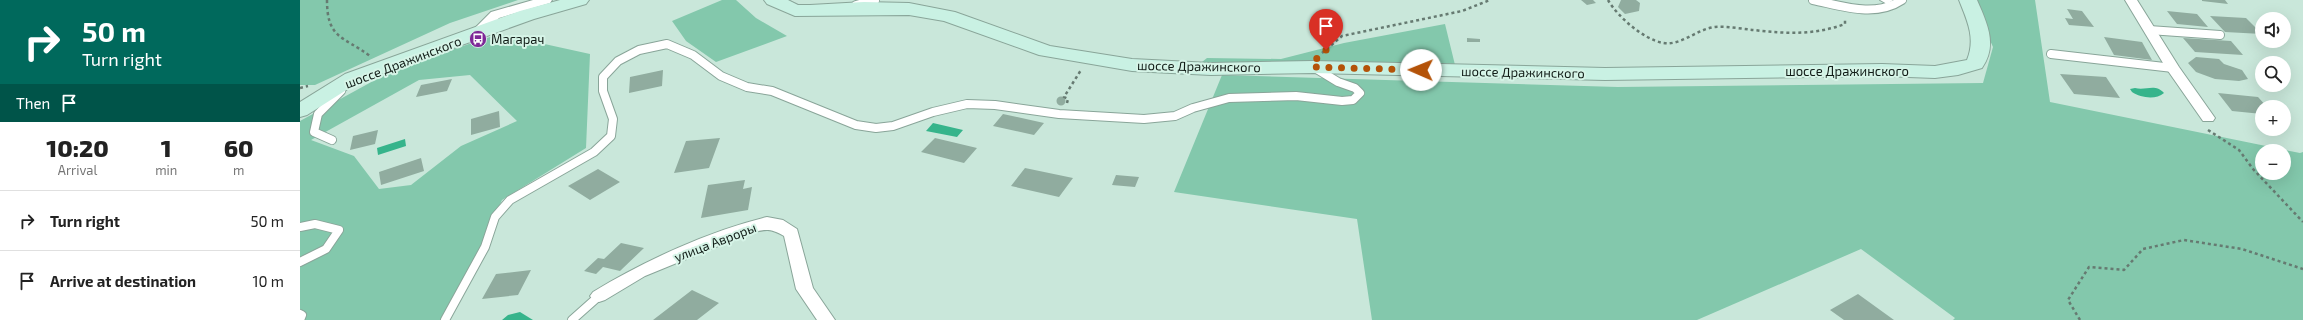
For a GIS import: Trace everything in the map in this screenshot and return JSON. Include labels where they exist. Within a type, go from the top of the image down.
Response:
[{"type":"main road","name":"шоссе Дражинского","points":[[300,111],[352,78],[476,33],[580,0]]},
{"type":"main road","name":"шоссе Дражинского","points":[[773,0],[795,10],[810,11],[895,8],[948,16],[1046,51],[1132,65],[1211,69],[1313,67],[1605,74],[1882,70],[1935,72],[1958,69],[1975,64],[1981,51],[1982,34],[1968,0]]},
{"type":"street","points":[[476,33],[495,15],[546,0]]},
{"type":"street","points":[[2131,0],[2173,68],[2208,118]]},
{"type":"street","name":"улица Авроры","points":[[599,296],[639,272],[746,228],[767,222],[777,224],[790,233],[805,289],[826,320]]},
{"type":"lane","points":[[838,9],[875,0]]},
{"type":"lane","points":[[1813,0],[1872,10],[1894,8],[1902,0]]},
{"type":"lane","points":[[2149,30],[2220,35]]},
{"type":"lane","points":[[445,320],[485,247],[495,217],[510,200],[594,152],[611,136],[613,119],[603,91],[603,77],[618,61],[639,50],[655,45],[667,44],[680,48],[693,55],[721,76],[747,87],[772,92],[856,125],[876,128],[893,126],[933,112],[967,104],[995,104],[1059,114],[1144,119],[1175,116],[1193,108],[1229,98],[1296,96],[1342,101],[1353,100],[1360,93],[1355,88],[1338,82],[1313,67]]},
{"type":"lane","points":[[2051,54],[2173,68]]},
{"type":"lane","points":[[332,140],[314,132],[318,114],[352,78]]},
{"type":"lane","points":[[300,227],[315,224],[339,230],[326,249],[300,262]]},
{"type":"lane","points":[[572,320],[599,296]]},
{"type":"lane","points":[[300,314],[302,315],[300,320]]},
{"type":"path","points":[[327,0],[326,17],[338,38],[370,55],[364,59]]},
{"type":"path","points":[[1313,67],[1317,58],[1342,36],[1462,11],[1490,0]]},
{"type":"path","points":[[1608,0],[1610,7],[1651,39],[1664,43],[1680,42],[1692,34],[1715,27],[1783,33],[1829,31],[1844,24],[1845,6]]},
{"type":"path","points":[[1062,105],[1068,102],[1068,98],[1064,97],[1088,58]]},
{"type":"path","points":[[2239,150],[2253,169],[2303,222]]},
{"type":"path","points":[[2080,320],[2068,300],[2089,267],[2124,270],[2143,249],[2184,240],[2242,249],[2303,269]]},
{"type":"shaded area","points":[[300,0],[518,0],[450,23],[315,85],[300,85]]},
{"type":"shaded area","points":[[722,0],[736,0],[756,18],[787,36],[716,62],[686,41],[672,21]]},
{"type":"shaded area","points":[[1972,0],[2035,0],[2050,102],[2256,144],[2255,180],[2291,180],[2291,151],[2300,153],[2303,152],[2303,320],[1953,320],[1955,318],[1861,249],[1697,320],[1372,320],[1357,219],[1174,192],[1222,75],[1618,87],[1983,83],[1993,47]]},
{"type":"shaded area","points":[[1445,24],[1455,65],[1332,65],[1202,62],[1207,58],[1281,59],[1344,43]]},
{"type":"shaded area","points":[[499,34],[590,54],[586,148],[502,200],[446,320],[300,320],[300,121],[397,68]],"holes":[[[470,75],[517,121],[461,146],[411,185],[379,189],[354,156],[311,140],[419,80]]]},
{"type":"shaded area","points":[[2157,88],[2164,93],[2157,97],[2144,97],[2132,92],[2130,89]]},
{"type":"shaded area","points":[[933,123],[963,130],[957,137],[926,131]]},
{"type":"shaded area","points":[[405,139],[406,146],[378,155],[377,148]]},
{"type":"shaded area","points":[[520,312],[533,320],[502,320],[508,315]]},
{"type":"building","points":[[1581,0],[1593,0],[1596,3],[1587,5]]},
{"type":"building","points":[[1621,0],[1636,0],[1640,3],[1639,11],[1625,14],[1618,7]]},
{"type":"building","points":[[2225,0],[2228,4],[2202,1]]},
{"type":"building","points":[[2067,9],[2082,11],[2094,27],[2069,25],[2065,18],[2073,19]]},
{"type":"building","points":[[2167,11],[2197,14],[2208,27],[2177,24]]},
{"type":"building","points":[[2210,16],[2246,18],[2255,27],[2255,34],[2225,32]]},
{"type":"building","points":[[2104,37],[2142,42],[2152,60],[2114,55]]},
{"type":"building","points":[[1467,38],[1480,39],[1480,42],[1467,42]]},
{"type":"building","points":[[2183,38],[2231,41],[2243,55],[2195,52]]},
{"type":"building","points":[[2196,57],[2219,59],[2224,64],[2242,70],[2248,79],[2239,81],[2215,79],[2196,72],[2188,63]]},
{"type":"building","points":[[663,70],[662,86],[629,93],[630,77]]},
{"type":"building","points":[[2060,74],[2106,77],[2120,98],[2074,94]]},
{"type":"building","points":[[452,79],[447,91],[416,97],[421,85]]},
{"type":"building","points":[[2218,93],[2258,97],[2261,100],[2255,100],[2255,113],[2232,111]]},
{"type":"building","points":[[1061,96],[1066,101],[1061,106],[1056,101]]},
{"type":"building","points":[[499,111],[500,127],[471,135],[471,119]]},
{"type":"building","points":[[1003,114],[1044,123],[1034,135],[993,126]]},
{"type":"building","points":[[378,130],[375,144],[350,150],[353,136]]},
{"type":"building","points":[[720,138],[709,168],[674,173],[686,141]]},
{"type":"building","points":[[935,138],[977,148],[964,163],[921,152]]},
{"type":"building","points":[[421,158],[424,171],[381,185],[379,172]]},
{"type":"building","points":[[1025,168],[1073,178],[1059,197],[1011,186]]},
{"type":"building","points":[[598,169],[620,182],[590,200],[568,186]]},
{"type":"building","points":[[1116,175],[1139,177],[1135,187],[1112,185]]},
{"type":"building","points":[[745,180],[743,189],[752,187],[748,210],[701,218],[708,185]]},
{"type":"building","points":[[621,243],[644,248],[620,271],[603,267],[596,274],[584,271],[598,258],[604,259]]},
{"type":"building","points":[[531,270],[518,295],[482,299],[496,274]]},
{"type":"building","points":[[692,290],[719,303],[697,320],[653,320]]},
{"type":"building","points":[[1858,294],[1894,320],[1844,320],[1830,310]]},
{"type":"place","name":"Магарач","points":[[478,39]]},
{"type":"route","points":[[1326,50],[1317,58],[1313,67],[1421,70]]}]
